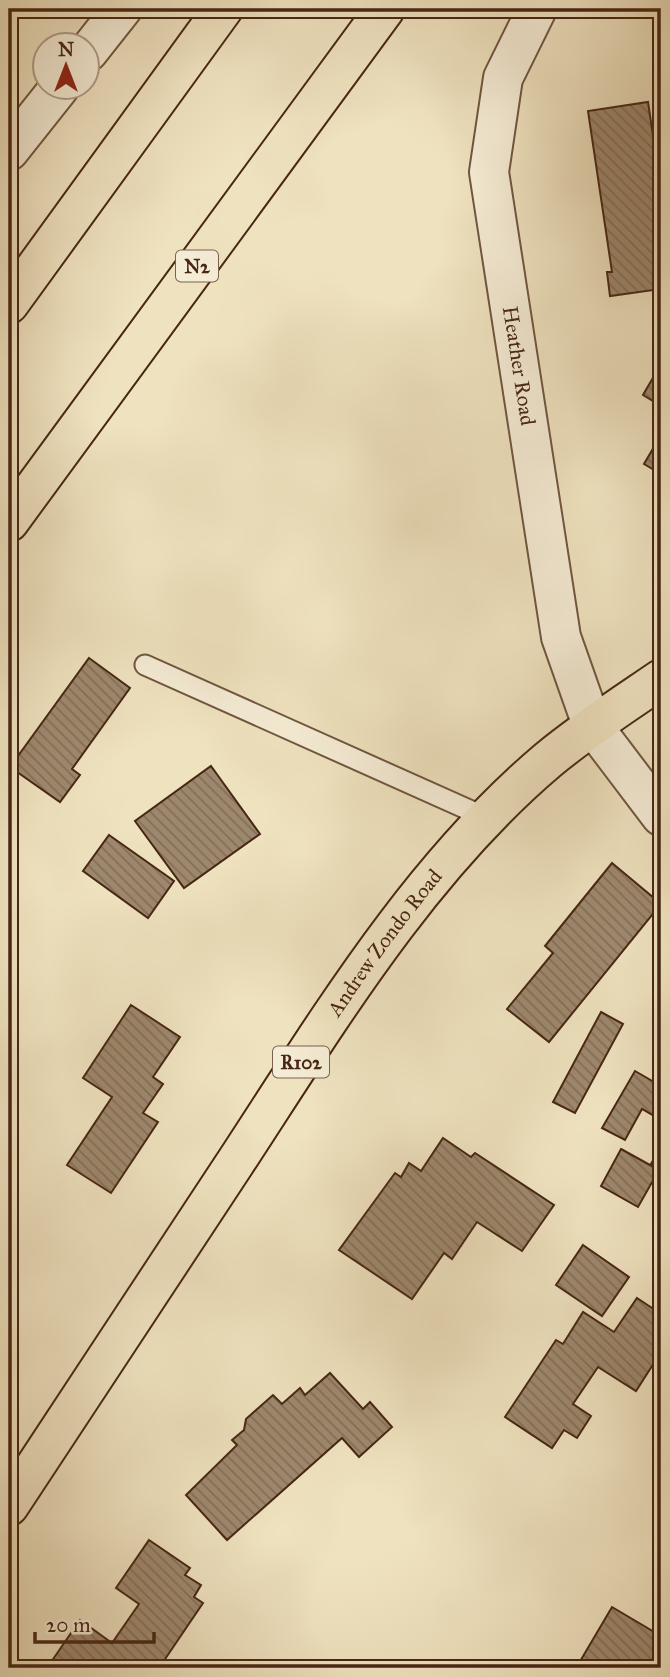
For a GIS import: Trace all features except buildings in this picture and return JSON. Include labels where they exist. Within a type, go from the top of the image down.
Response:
[{"type":"main road","points":[[9,304],[223,9]]},
{"type":"main road","name":"N2","points":[[9,522],[385,9]]},
{"type":"main road","name":"Andrew Zondo Road","points":[[9,1506],[315,1040],[394,926],[487,818],[547,761],[592,725],[661,679]]},
{"type":"street","points":[[102,34],[122,9]]},
{"type":"street","name":"Heather Road","points":[[537,9],[503,78],[489,172],[561,637],[592,725],[661,816]]},
{"type":"street","points":[[9,151],[48,102]]},
{"type":"lane","points":[[145,665],[487,818]]}]
